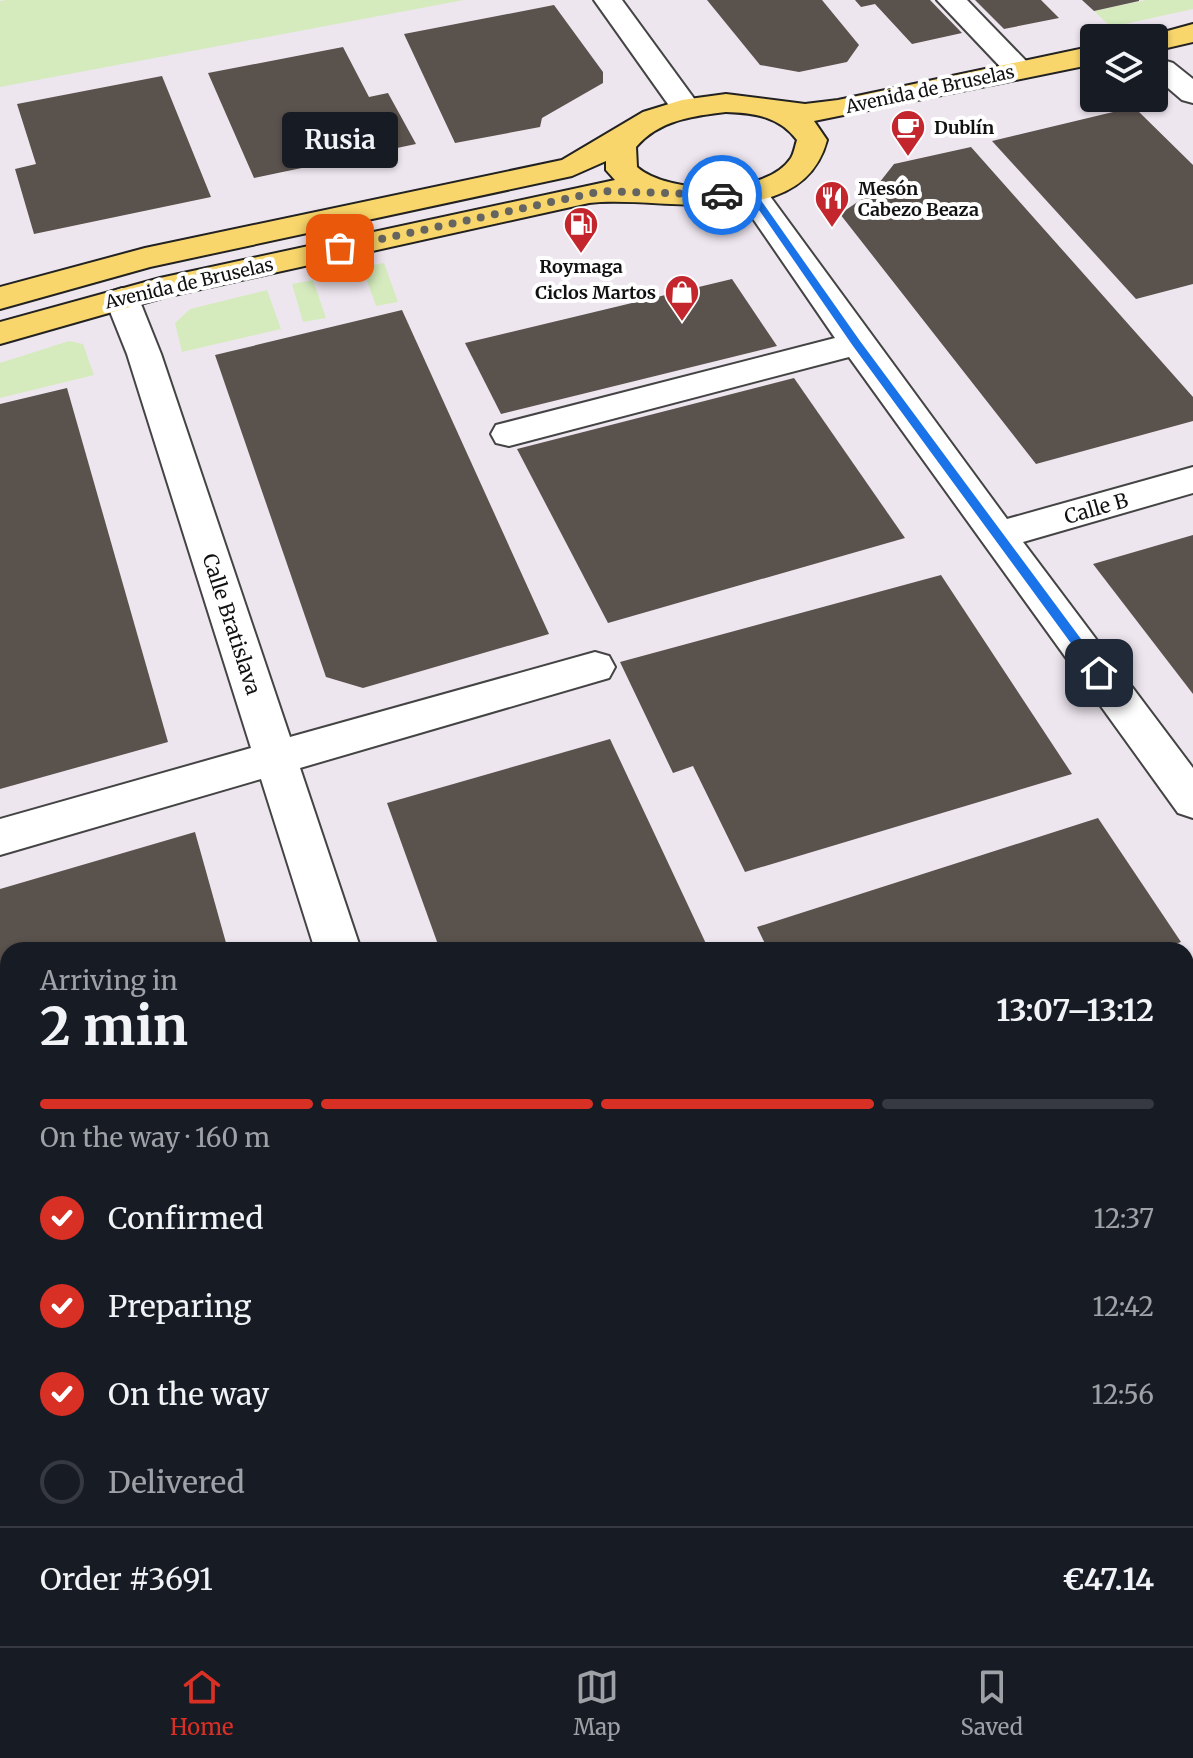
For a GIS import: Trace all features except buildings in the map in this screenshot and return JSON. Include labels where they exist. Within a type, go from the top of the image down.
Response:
[{"type":"main road","points":[[1168,51],[1193,33]]},
{"type":"main road","name":"Avenida de Bruselas","points":[[0,333],[116,283],[572,167],[606,151],[651,120],[686,108],[726,103],[789,112],[819,112],[1080,58]]},
{"type":"main road","points":[[1168,61],[1193,62]]},
{"type":"main road","name":"Avenida de Bruselas","points":[[0,298],[116,283],[589,193],[622,189],[704,197],[750,191],[782,180],[820,149],[841,138],[1080,86]]},
{"type":"main road","points":[[765,107],[795,119],[806,129],[812,140],[812,152],[805,163]]},
{"type":"main road","points":[[626,137],[618,157],[622,170],[643,187],[662,193]]},
{"type":"street","points":[[608,0],[686,108]]},
{"type":"street","points":[[951,0],[1019,70]]},
{"type":"street","points":[[1168,71],[1193,94]]},
{"type":"street","points":[[750,191],[857,344],[1193,801]]},
{"type":"street","name":"Calle Bratislava","points":[[116,283],[144,354],[335,942]]},
{"type":"street","points":[[509,434],[857,344]]},
{"type":"street","name":"Calle B","points":[[999,535],[1193,480]]},
{"type":"street","points":[[0,837],[595,667]]},
{"type":"shaded area","points":[[0,0],[1193,0],[1193,942],[0,942]]},
{"type":"green space","points":[[464,0],[0,87],[0,1]]},
{"type":"green space","points":[[1146,0],[1193,0],[1193,9],[1125,24],[1108,24],[1094,11]]},
{"type":"green space","points":[[384,263],[398,302],[376,306],[362,267]]},
{"type":"green space","points":[[313,280],[326,318],[303,322],[292,284]]},
{"type":"green space","points":[[267,290],[281,329],[182,352],[175,323],[190,309]]},
{"type":"green space","points":[[69,341],[83,344],[94,375],[0,398],[0,363]]},
{"type":"way so far","points":[[340,248],[602,191],[622,189],[684,197],[722,195]]},
{"type":"place","name":"Dublín","points":[[908,158]]},
{"type":"place","name":"Mesón Cabezo Beaza","points":[[832,229]]},
{"type":"place","name":"Rusia","points":[[340,248]]},
{"type":"place","name":"Roymaga","points":[[581,255]]},
{"type":"place","name":"Ciclos Martos","points":[[682,323]]},
{"type":"route","points":[[722,195],[750,191],[857,344],[1099,673]]}]
